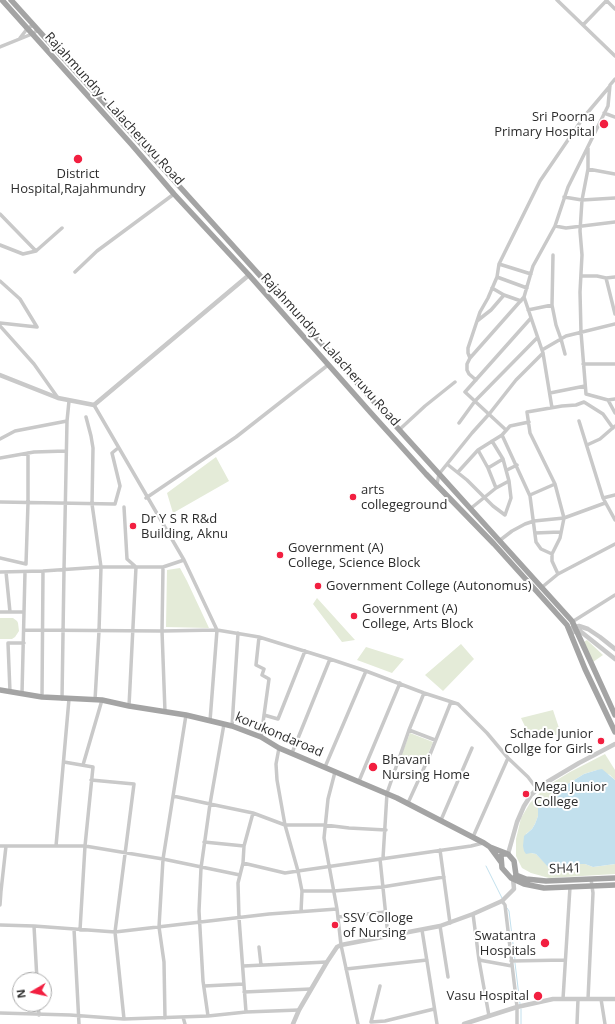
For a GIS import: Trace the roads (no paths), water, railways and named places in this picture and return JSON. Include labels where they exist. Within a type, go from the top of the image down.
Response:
[{"type":"main road","name":"Rajahmundry - Lalacheruvu Road","points":[[2,0],[174,194],[249,275],[411,457],[571,628],[585,669],[615,732]]},
{"type":"main road","points":[[11,0],[542,587],[571,628],[615,715]]},
{"type":"main road","points":[[585,669],[591,665]]},
{"type":"main road","name":"korukondaroad","points":[[0,690],[62,699],[102,700],[186,715],[232,726],[261,737],[280,748],[387,793],[484,842],[490,847],[501,862],[502,868],[506,874],[515,877]]},
{"type":"main road","points":[[598,697],[605,693]]},
{"type":"main road","points":[[490,847],[508,854],[514,861],[515,877],[524,884],[544,888],[570,888],[615,883]]},
{"type":"main road","points":[[501,862],[501,856],[503,854],[508,854]]},
{"type":"main road","name":"SH41","points":[[515,877],[546,882],[615,878]]},
{"type":"street","points":[[557,0],[615,56]]},
{"type":"street","points":[[583,25],[607,0],[615,9]]},
{"type":"street","points":[[20,39],[28,29],[35,27]]},
{"type":"street","points":[[0,47],[32,34],[35,27]]},
{"type":"street","points":[[470,358],[468,348],[480,312],[497,277],[499,264],[546,170],[583,118],[615,78]]},
{"type":"street","points":[[476,380],[469,374],[467,364],[470,358],[524,297],[537,259],[555,226],[564,197],[608,106],[610,85]]},
{"type":"street","points":[[604,113],[615,117]]},
{"type":"street","points":[[588,146],[588,169],[582,200],[580,227],[581,332],[586,394],[608,400],[615,399]]},
{"type":"street","points":[[588,169],[615,174]]},
{"type":"street","points":[[75,272],[97,251],[174,194]]},
{"type":"street","points":[[564,197],[582,200],[615,198]]},
{"type":"street","points":[[0,214],[36,250]]},
{"type":"street","points":[[555,226],[566,228],[615,222]]},
{"type":"street","points":[[0,245],[24,254],[36,250],[62,228]]},
{"type":"street","points":[[553,255],[552,305],[556,325],[562,339],[565,354]]},
{"type":"street","points":[[499,264],[531,274]]},
{"type":"street","points":[[0,375],[58,398],[94,405],[249,275]]},
{"type":"street","points":[[581,276],[597,276],[606,278],[615,277]]},
{"type":"street","points":[[497,277],[527,288]]},
{"type":"street","points":[[606,278],[615,314]]},
{"type":"street","points":[[0,281],[20,300],[37,327],[0,322]]},
{"type":"street","points":[[492,288],[504,295],[521,301]]},
{"type":"street","points":[[478,321],[491,310],[504,295]]},
{"type":"street","points":[[524,297],[543,352],[552,408]]},
{"type":"street","points":[[528,310],[552,305]]},
{"type":"street","points":[[506,430],[465,392],[531,318]]},
{"type":"street","points":[[437,484],[440,474],[447,464],[472,433],[490,414],[516,380],[543,352],[562,339],[581,332],[615,324]]},
{"type":"street","points":[[0,326],[34,364],[58,398]]},
{"type":"street","points":[[459,423],[475,401],[537,338]]},
{"type":"street","points":[[584,364],[615,364]]},
{"type":"street","points":[[146,498],[236,437],[328,365]]},
{"type":"street","points":[[399,430],[425,406],[456,382]]},
{"type":"street","points":[[550,393],[586,386]]},
{"type":"street","points":[[608,400],[615,413]]},
{"type":"street","points":[[62,699],[66,451],[69,401]]},
{"type":"street","points":[[558,574],[552,561],[552,554],[560,538],[564,518],[555,484],[530,432],[527,412],[576,405],[584,402],[604,414],[614,427],[600,439],[587,445]]},
{"type":"street","points":[[94,405],[146,498],[184,560],[217,630],[210,721]]},
{"type":"street","points":[[86,417],[93,448],[92,504],[101,566],[95,700]]},
{"type":"street","points":[[0,438],[15,431],[67,421]]},
{"type":"street","points":[[579,421],[603,498],[615,520]]},
{"type":"street","points":[[458,472],[478,450],[502,435],[510,426],[529,422]]},
{"type":"street","points":[[502,435],[530,495],[536,542],[538,546],[552,554]]},
{"type":"street","points":[[447,464],[458,472],[493,506],[505,515],[511,498],[507,470],[492,441]]},
{"type":"street","points":[[0,502],[115,504],[120,486],[112,453],[118,448]]},
{"type":"street","points":[[478,450],[488,468],[496,488]]},
{"type":"street","points":[[0,458],[28,453],[66,451]]},
{"type":"street","points":[[0,558],[26,564],[28,453]]},
{"type":"street","points":[[488,468],[503,460]]},
{"type":"street","points":[[507,470],[517,465]]},
{"type":"street","points":[[470,509],[496,488],[509,482]]},
{"type":"street","points":[[530,495],[555,484]]},
{"type":"street","points":[[603,498],[615,495]]},
{"type":"street","points":[[499,541],[512,531],[525,524],[534,521],[564,518],[605,502]]},
{"type":"street","points":[[124,507],[127,558],[136,567],[129,706]]},
{"type":"street","points":[[535,533],[560,532]]},
{"type":"street","points":[[536,592],[558,574],[615,544]]},
{"type":"street","points":[[0,572],[64,570],[101,566],[163,567],[184,560]]},
{"type":"street","points":[[163,567],[162,631],[165,712]]},
{"type":"street","points":[[42,697],[43,571]]},
{"type":"street","points":[[6,572],[10,612]]},
{"type":"street","points":[[22,693],[25,572]]},
{"type":"street","points":[[571,628],[615,595]]},
{"type":"street","points":[[0,612],[24,612]]},
{"type":"street","points":[[571,628],[588,629],[615,650]]},
{"type":"street","points":[[571,628],[580,631],[615,659]]},
{"type":"street","points":[[24,630],[217,630],[259,637],[305,651],[458,704],[487,733],[508,758],[528,777],[537,789]]},
{"type":"street","points":[[232,726],[238,633]]},
{"type":"street","points":[[259,637],[256,665],[264,669],[262,676],[269,679],[261,737]]},
{"type":"street","points":[[10,692],[8,643],[24,643]]},
{"type":"street","points":[[264,714],[278,719],[305,651]]},
{"type":"street","points":[[292,753],[330,659]]},
{"type":"street","points":[[325,767],[366,671]]},
{"type":"street","points":[[359,781],[400,683]]},
{"type":"street","points":[[388,936],[382,887],[382,858],[386,830],[387,793],[409,730],[424,693]]},
{"type":"street","points":[[56,846],[70,699]]},
{"type":"street","points":[[83,765],[102,700]]},
{"type":"street","points":[[408,803],[451,702]]},
{"type":"street","points":[[164,1018],[164,962],[159,928],[163,859],[186,715]]},
{"type":"street","points":[[208,1016],[204,986],[199,911],[201,868],[210,804],[224,724]]},
{"type":"street","points":[[409,730],[435,740]]},
{"type":"street","points":[[508,854],[512,835],[530,795],[542,785],[573,766],[615,744]]},
{"type":"street","points":[[280,748],[276,764],[277,780],[285,825],[302,891],[301,912]]},
{"type":"street","points":[[441,820],[472,748]]},
{"type":"street","points":[[473,837],[508,758]]},
{"type":"street","points":[[64,762],[93,767],[85,846],[80,930]]},
{"type":"street","points":[[336,771],[328,799],[324,838],[337,909],[341,945],[358,1024]]},
{"type":"street","points":[[92,780],[134,784],[114,932],[124,1019]]},
{"type":"street","points":[[173,796],[253,813],[285,825],[386,830]]},
{"type":"street","points":[[246,1012],[238,883],[243,863],[244,846],[253,813]]},
{"type":"street","points":[[204,842],[244,846]]},
{"type":"street","points":[[243,863],[285,873],[471,846],[484,842]]},
{"type":"street","points":[[0,846],[85,846],[163,859],[240,875]]},
{"type":"street","points":[[0,905],[6,846]]},
{"type":"street","points":[[440,850],[450,923]]},
{"type":"street","points":[[302,891],[334,891],[382,887],[444,877]]},
{"type":"street","points":[[293,1024],[311,989],[337,947],[440,926],[473,914],[503,900],[514,889],[515,877]]},
{"type":"street","points":[[615,878],[615,883]]},
{"type":"street","points":[[588,999],[592,931],[591,879]]},
{"type":"street","points":[[563,999],[570,888]]},
{"type":"street","points":[[503,900],[505,905],[517,1007],[517,1024]]},
{"type":"street","points":[[0,926],[34,926],[114,932],[337,909]]},
{"type":"street","points":[[338,917],[385,912]]},
{"type":"street","points":[[473,914],[479,960],[489,1016]]},
{"type":"street","points":[[34,926],[37,972]]},
{"type":"street","points":[[440,926],[448,977]]},
{"type":"street","points":[[74,929],[79,1024]]},
{"type":"street","points":[[422,930],[437,1024]]},
{"type":"street","points":[[259,947],[261,966]]},
{"type":"street","points":[[346,969],[427,960]]},
{"type":"street","points":[[479,960],[512,966]]},
{"type":"street","points":[[511,961],[565,960]]},
{"type":"street","points":[[243,966],[327,962]]},
{"type":"street","points":[[204,986],[244,984]]},
{"type":"street","points":[[380,986],[370,1022],[386,1021],[434,1009]]},
{"type":"street","points":[[244,992],[311,989]]},
{"type":"street","points":[[467,1024],[517,1007],[553,999],[615,999]]},
{"type":"street","points":[[577,1024],[578,999]]},
{"type":"street","points":[[601,999],[605,1024]]},
{"type":"street","points":[[0,1014],[136,1019],[299,1010]]},
{"type":"street","points":[[183,1017],[184,1024]]},
{"type":"street","points":[[136,1019],[138,1024]]},
{"type":"water","points":[[602,769],[615,780],[615,864],[593,867],[585,864],[574,864],[562,870],[554,870],[550,869],[536,854],[526,854],[523,846],[524,836],[535,824],[538,816],[538,806],[556,795],[566,785],[584,774]]},
{"type":"waterway","points":[[486,866],[502,898]]},
{"type":"waterway","points":[[507,908],[509,911],[515,960]]},
{"type":"waterway","points":[[515,963],[520,1004]]},
{"type":"waterway","points":[[521,1009],[521,1024]]},
{"type":"place","name":"Sri Poorna Primary Hospital","points":[[604,124]]},
{"type":"place","name":"District Hospital,Rajahmundry","points":[[78,159]]},
{"type":"place","name":"arts collegeground","points":[[353,497]]},
{"type":"place","name":"Dr Y S R R&d Building, Aknu","points":[[133,526]]},
{"type":"place","name":"Government (A) College, Science Block","points":[[280,555]]},
{"type":"place","name":"Government College (Autonomus)","points":[[318,586]]},
{"type":"place","name":"Government (A) College, Arts Block","points":[[354,616]]},
{"type":"place","name":"Schade Junior Collge for Girls","points":[[601,741]]},
{"type":"place","name":"Bhavani Nursing Home","points":[[373,767]]},
{"type":"place","name":"Mega Junior College","points":[[526,794]]},
{"type":"place","name":"SSV Colloge of Nursing","points":[[335,925]]},
{"type":"place","name":"Swatantra Hospitals","points":[[545,943]]},
{"type":"place","name":"Vasu Hospital","points":[[538,996]]}]
